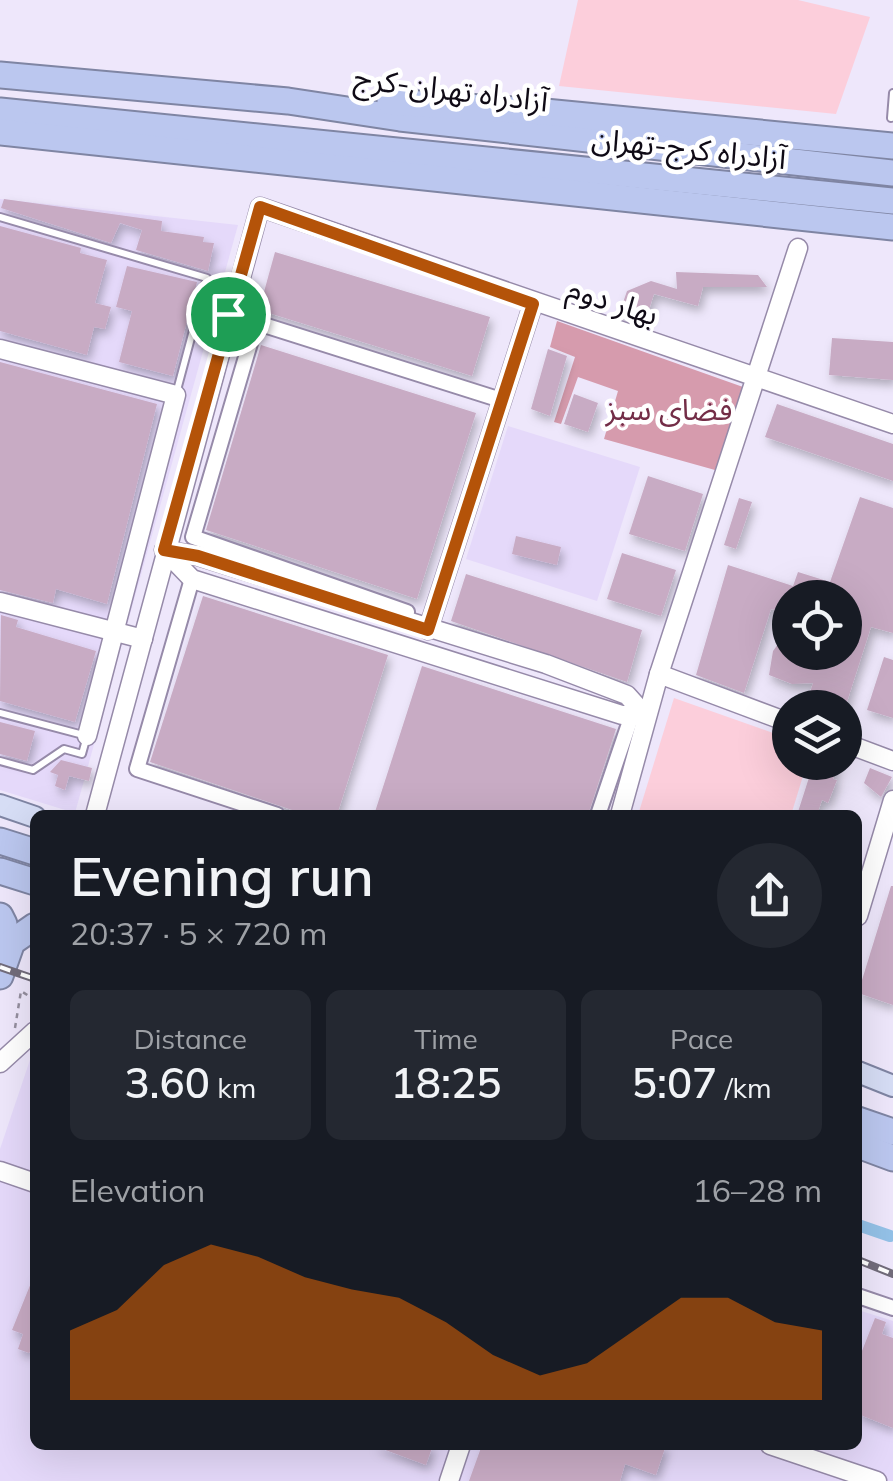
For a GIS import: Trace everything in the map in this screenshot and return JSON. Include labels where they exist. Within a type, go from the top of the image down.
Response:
[{"type":"highway","name":"آزادراه تهران-کرج","points":[[0,75],[288,101],[893,172]]},
{"type":"highway","points":[[288,101],[440,103],[893,146]]},
{"type":"highway","name":"آزادراه کرج-تهران","points":[[0,111],[893,201]]},
{"type":"highway","points":[[0,132],[893,226]]},
{"type":"highway","points":[[0,841],[30,850]]},
{"type":"highway","points":[[0,872],[30,881]]},
{"type":"highway","points":[[0,916],[4,924],[0,949]]},
{"type":"highway","points":[[0,976],[12,942],[30,929]]},
{"type":"highway","points":[[862,1121],[893,1132]]},
{"type":"highway","points":[[862,1146],[893,1158]]},
{"type":"main road","points":[[0,806],[30,815]]},
{"type":"main road","points":[[862,1074],[893,1086]]},
{"type":"street","name":"بهار دوم","points":[[228,314],[260,207],[533,304],[893,424]]},
{"type":"street","points":[[621,810],[659,674],[798,248]]},
{"type":"street","points":[[428,630],[533,304]]},
{"type":"street","points":[[96,810],[228,314],[502,400]]},
{"type":"street","points":[[256,323],[193,537],[418,616],[428,630]]},
{"type":"street","points":[[0,348],[176,395],[87,736]]},
{"type":"street","points":[[164,550],[192,579],[632,716]]},
{"type":"street","points":[[164,550],[198,556],[546,664],[627,695],[636,705],[600,810]]},
{"type":"street","points":[[192,579],[136,769],[262,810]]},
{"type":"street","points":[[0,602],[143,639]]},
{"type":"street","points":[[659,674],[772,716]]},
{"type":"street","points":[[862,750],[893,761]]},
{"type":"street","points":[[862,903],[893,800]]},
{"type":"street","points":[[0,1063],[30,1035]]},
{"type":"street","points":[[0,1171],[30,1181]]},
{"type":"street","points":[[862,1297],[893,1308]]},
{"type":"street","points":[[448,1481],[459,1450]]},
{"type":"street","points":[[785,1450],[878,1481]]},
{"type":"lane","points":[[892,118],[893,93]]},
{"type":"lane","points":[[0,217],[207,278],[176,395]]},
{"type":"lane","points":[[0,713],[87,736],[82,754],[64,749],[33,770],[0,761]]},
{"type":"path","points":[[18,1043],[21,992],[30,997]]},
{"type":"shaded area","points":[[578,0],[798,0],[870,17],[836,114],[559,86]]},
{"type":"shaded area","points":[[0,199],[238,225],[76,810],[0,790]]},
{"type":"shaded area","points":[[508,426],[640,467],[597,601],[466,559]]},
{"type":"shaded area","points":[[674,698],[772,733],[772,780],[802,780],[793,810],[640,810]]},
{"type":"shaded area","points":[[30,1060],[30,1450],[862,1450],[862,1311],[893,1321],[893,1481],[0,1481],[0,1149]]},
{"type":"green space","name":"فضای سبز","points":[[557,321],[743,387],[715,470],[604,439],[618,391],[578,377],[561,424],[554,422],[575,357],[550,347]]},
{"type":"building","points":[[4,199],[162,221],[161,231],[204,237],[203,242],[214,243],[208,271],[136,250],[142,230],[120,223],[111,243],[1,208]]},
{"type":"building","points":[[0,226],[81,248],[80,253],[107,260],[95,303],[111,307],[105,329],[94,327],[87,355],[0,331]]},
{"type":"building","points":[[275,252],[490,317],[472,376],[259,310]]},
{"type":"building","points":[[127,266],[197,282],[173,376],[119,362],[132,311],[116,307]]},
{"type":"building","points":[[676,272],[758,275],[767,287],[703,287],[698,306],[654,294],[644,325],[618,317],[627,291],[651,281],[677,289]]},
{"type":"building","points":[[832,338],[893,342],[893,380],[829,375]]},
{"type":"building","points":[[261,345],[476,413],[417,599],[206,530]]},
{"type":"building","points":[[548,349],[567,356],[550,416],[531,409]]},
{"type":"building","points":[[0,362],[157,404],[107,604],[56,589],[53,603],[0,590]]},
{"type":"building","points":[[574,394],[598,403],[588,432],[564,424]]},
{"type":"building","points":[[777,404],[893,444],[893,481],[765,437]]},
{"type":"building","points":[[648,476],[703,494],[685,551],[629,534]]},
{"type":"building","points":[[860,497],[893,508],[893,633],[871,627],[862,655],[862,580],[831,580]]},
{"type":"building","points":[[739,498],[752,502],[736,549],[724,545]]},
{"type":"building","points":[[516,536],[561,547],[557,565],[512,554]]},
{"type":"building","points":[[622,553],[676,570],[661,616],[607,599]]},
{"type":"building","points":[[728,565],[774,580],[772,609],[744,693],[696,675]]},
{"type":"building","points":[[798,572],[824,580],[795,580]]},
{"type":"building","points":[[466,574],[642,630],[627,682],[451,621]]},
{"type":"building","points":[[203,596],[388,655],[339,810],[292,810],[150,762]]},
{"type":"building","points":[[1,615],[18,620],[16,627],[96,651],[75,722],[0,701]]},
{"type":"building","points":[[772,657],[772,670],[857,670],[851,690],[811,690],[813,683],[792,684],[769,675]]},
{"type":"building","points":[[884,657],[893,660],[893,718],[867,710]]},
{"type":"building","points":[[422,666],[616,729],[590,810],[376,810]]},
{"type":"building","points":[[0,722],[35,731],[27,761],[0,754]]},
{"type":"building","points":[[61,760],[92,768],[89,781],[69,776],[65,790],[55,786],[58,775],[50,772]]},
{"type":"building","points":[[870,768],[892,777],[881,797],[864,783]]},
{"type":"building","points":[[808,780],[837,780],[828,803],[822,800],[819,810],[799,810]]},
{"type":"building","points":[[893,886],[893,1005],[862,994],[862,980]]},
{"type":"building","points":[[30,1285],[29,1353],[18,1349],[23,1334],[12,1330]]},
{"type":"building","points":[[875,1318],[886,1322],[882,1334],[893,1338],[893,1428],[862,1416],[862,1351]]},
{"type":"building","points":[[386,1450],[431,1450],[426,1465]]},
{"type":"building","points":[[480,1450],[664,1450],[656,1475],[625,1464],[620,1481],[469,1481]]},
{"type":"waterway","points":[[862,1226],[890,1236]]},
{"type":"railway","points":[[0,967],[30,977]]},
{"type":"railway","points":[[862,1262],[893,1274]]},
{"type":"route","points":[[260,207],[533,304],[428,630],[198,556],[164,550],[228,314],[260,207]]}]
